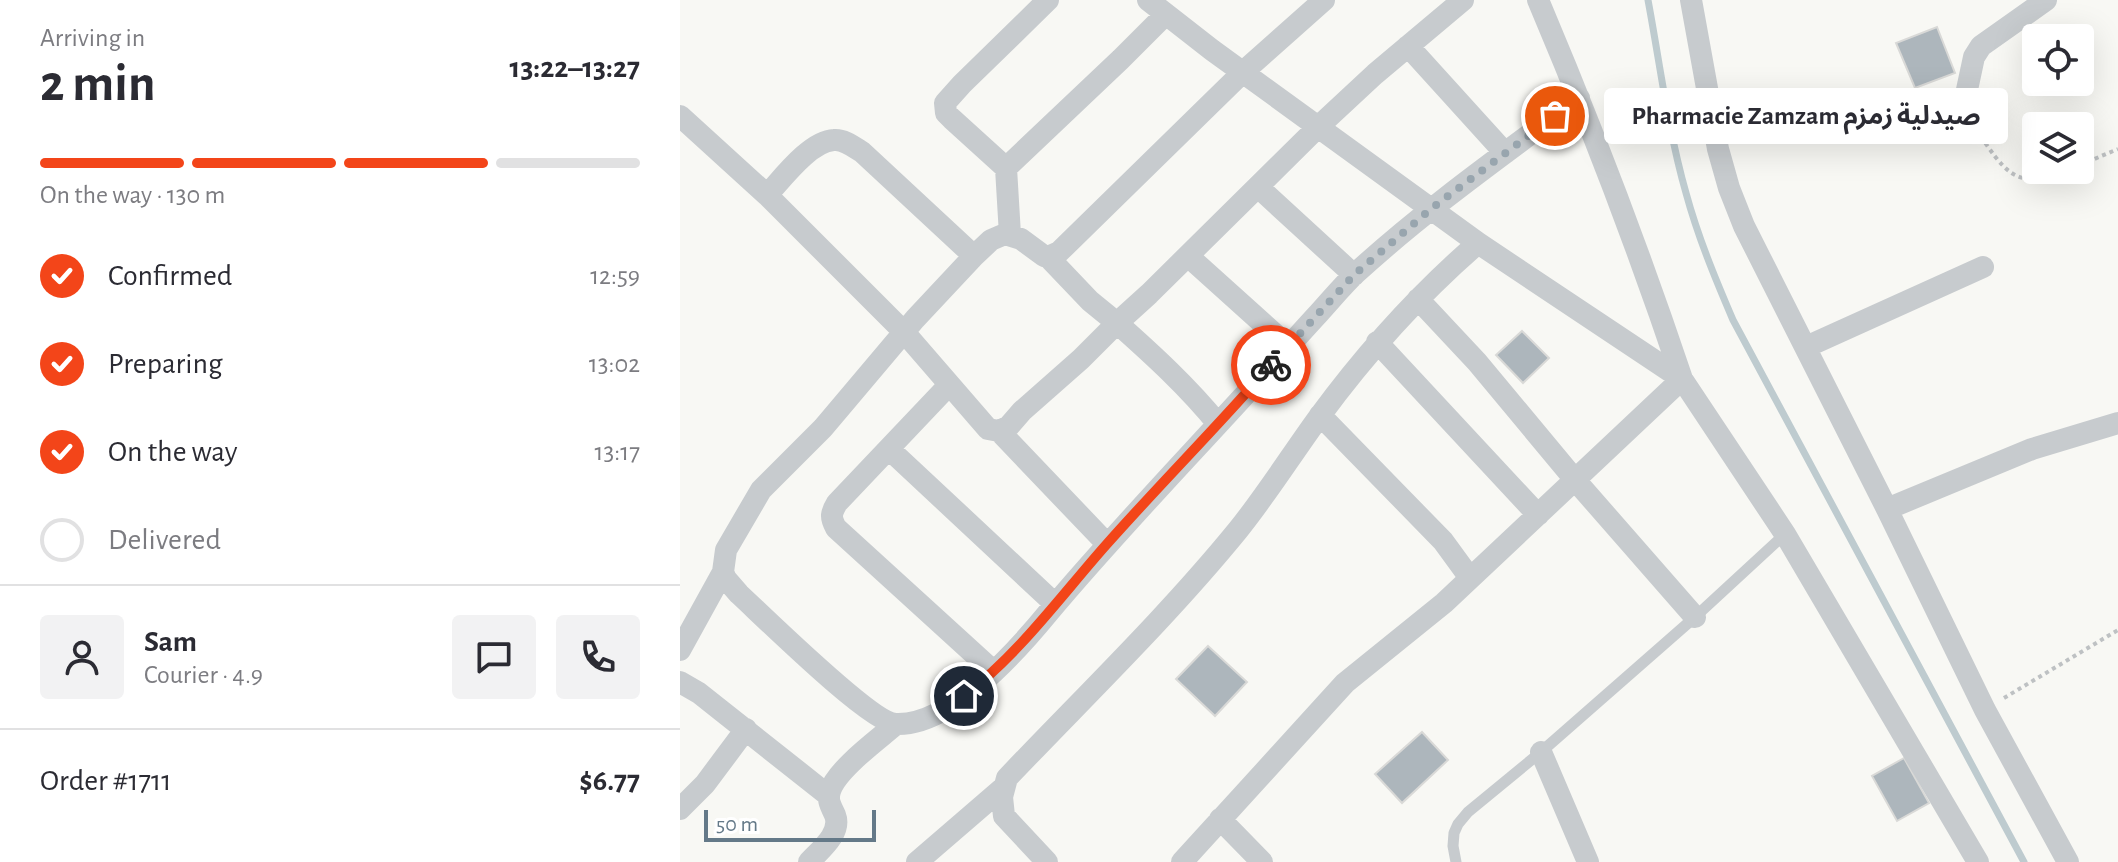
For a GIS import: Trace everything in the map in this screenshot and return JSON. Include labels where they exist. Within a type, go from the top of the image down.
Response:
[{"type":"street","points":[[1010,235],[1006,168],[946,113],[945,103],[1048,0]]},
{"type":"street","points":[[1048,257],[1059,252],[1243,72],[1324,0]]},
{"type":"street","points":[[999,431],[1009,426],[1081,359],[1318,127],[1463,0]]},
{"type":"street","points":[[1538,0],[1648,277],[1682,379],[1785,534],[1978,862]]},
{"type":"street","points":[[1691,0],[1713,123],[1729,188],[1744,226],[1985,710],[2068,862]]},
{"type":"street","points":[[1713,123],[1948,108],[1962,113],[1974,57],[1981,46],[2046,0]]},
{"type":"street","points":[[1006,168],[1121,59],[1155,4],[1478,243],[1682,379]]},
{"type":"street","points":[[1408,46],[1505,153]]},
{"type":"street","points":[[723,572],[739,594],[832,680],[888,723],[918,722],[944,711],[1020,647],[1107,544],[1354,275],[1432,208],[1579,98]]},
{"type":"street","points":[[680,116],[767,195],[904,332],[988,429],[999,431],[1107,544]]},
{"type":"street","points":[[767,195],[808,152],[822,142],[836,139],[862,152],[974,256]]},
{"type":"street","points":[[1258,187],[1354,275]]},
{"type":"street","points":[[680,650],[723,572],[726,550],[761,490],[823,428],[904,332],[974,256],[999,236],[1010,235],[1021,239],[1048,257],[1090,301],[1159,359],[1218,424]]},
{"type":"street","points":[[1047,862],[1004,816],[1002,807],[1007,778],[1139,643],[1239,528],[1377,342],[1436,279],[1478,243]]},
{"type":"street","points":[[1188,256],[1288,346]]},
{"type":"street","points":[[1806,347],[1983,267]]},
{"type":"street","points":[[1418,299],[1493,380],[1695,617]]},
{"type":"street","points":[[1377,342],[1538,515]]},
{"type":"street","points":[[1182,862],[1345,683],[1444,603],[1682,379]]},
{"type":"street","points":[[949,385],[837,503],[831,512],[831,520],[836,528],[993,671]]},
{"type":"street","points":[[1320,415],[1443,541],[1470,578]]},
{"type":"street","points":[[1887,509],[2032,449],[2118,423]]},
{"type":"street","points":[[889,449],[1055,604]]},
{"type":"street","points":[[680,682],[699,693],[829,796]]},
{"type":"street","points":[[809,862],[835,831],[836,817],[829,803],[831,787],[847,767],[896,724]]},
{"type":"street","points":[[680,809],[705,784],[746,729]]},
{"type":"street","points":[[1541,752],[1588,862]]},
{"type":"street","points":[[917,862],[1004,787]]},
{"type":"street","points":[[1220,819],[1262,862]]},
{"type":"lane","points":[[1456,862],[1454,833],[1462,819],[1695,617],[1785,534]]},
{"type":"path","points":[[1962,113],[2002,166],[2013,176],[2022,178]]},
{"type":"path","points":[[2094,159],[2118,149]]},
{"type":"path","points":[[1985,710],[2118,630]]},
{"type":"building","points":[[1937,27],[1955,73],[1915,88],[1896,43]]},
{"type":"building","points":[[1522,331],[1549,358],[1523,383],[1496,355]]},
{"type":"building","points":[[1208,646],[1247,682],[1215,716],[1176,679]]},
{"type":"building","points":[[1422,732],[1448,760],[1402,803],[1375,774]]},
{"type":"building","points":[[1904,758],[1929,803],[1897,821],[1872,776]]},
{"type":"waterway","points":[[1648,0],[1669,121],[1686,193],[1701,241],[1733,320],[2024,862]]},
{"type":"way so far","points":[[1271,365],[1354,275],[1432,208],[1555,116]]},
{"type":"place","name":"Pharmacie Zamzam صيدلية زمزم","points":[[1555,116]]},
{"type":"route","points":[[964,696],[1020,647],[1107,544],[1271,365]]}]
